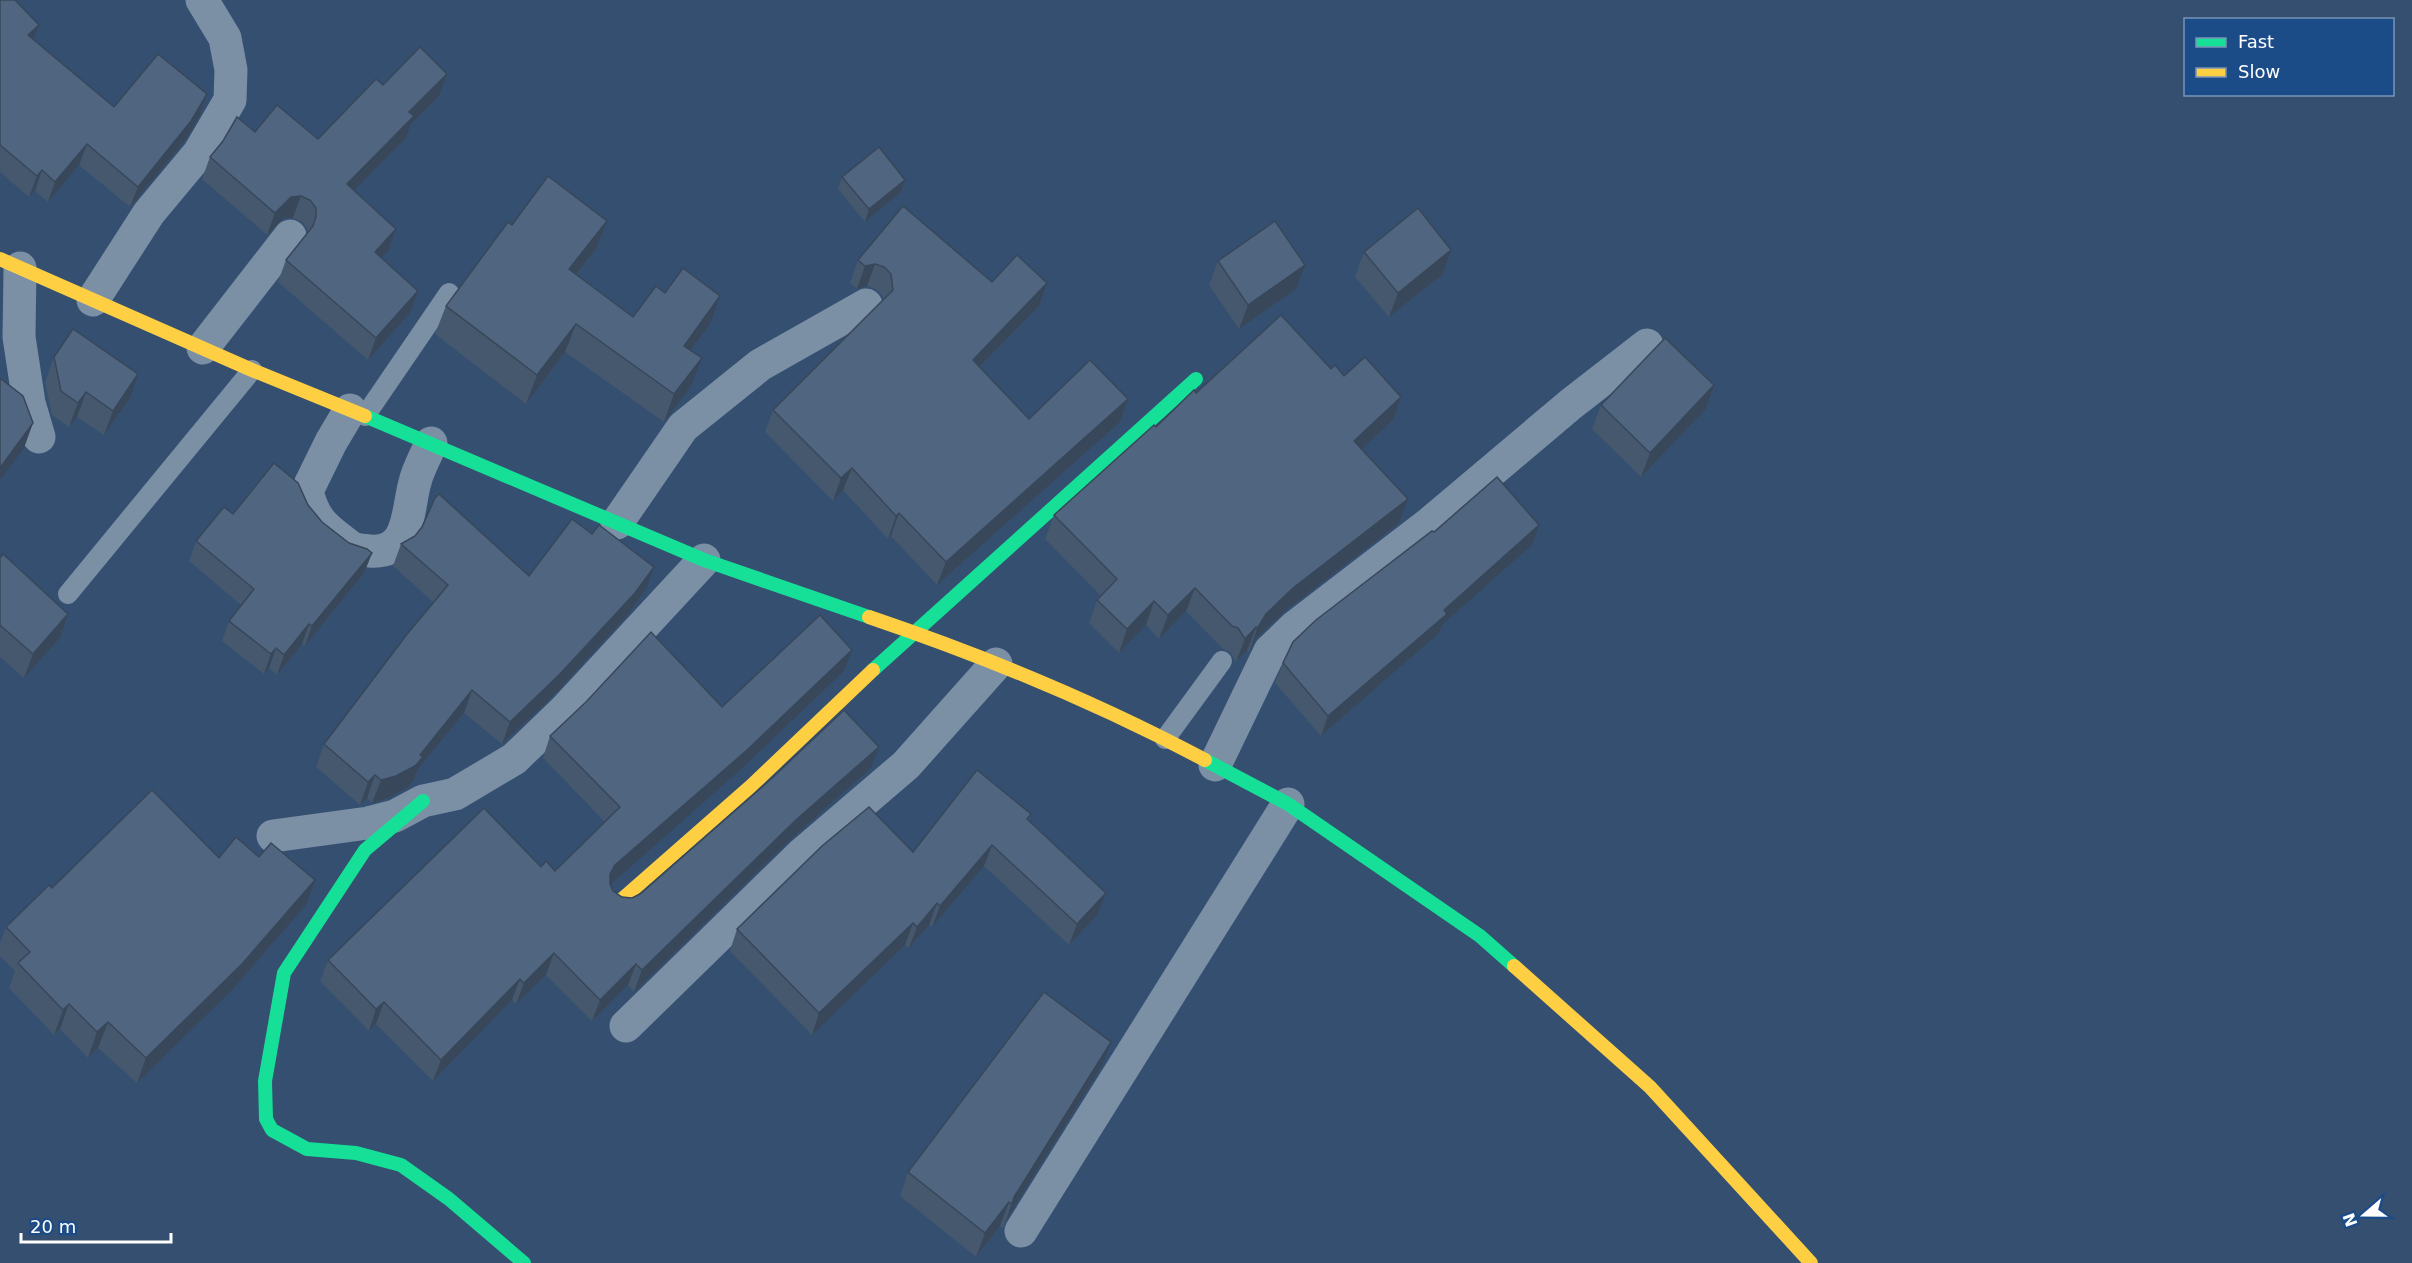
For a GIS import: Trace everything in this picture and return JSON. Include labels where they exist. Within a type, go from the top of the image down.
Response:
[{"type":"main road","points":[[10,264],[252,370],[431,443],[704,560],[913,632],[996,664],[1165,739],[1288,804],[1480,936],[1650,1087],[1811,1263]]},
{"type":"main road","points":[[620,901],[751,786],[913,632],[1196,379]]},
{"type":"main road","points":[[423,801],[365,850],[284,973],[265,1081],[266,1119],[272,1130],[308,1149],[356,1152],[401,1165],[449,1199],[524,1263]]},
{"type":"street","points":[[93,300],[149,213],[199,153],[230,100],[231,70],[225,38],[202,0]]},
{"type":"street","points":[[203,348],[290,236]]},
{"type":"street","points":[[10,264],[29,403],[39,437]]},
{"type":"street","points":[[617,523],[683,427],[760,365],[866,305]]},
{"type":"street","points":[[1215,765],[1270,651],[1296,626],[1430,523],[1571,404],[1647,345]]},
{"type":"street","points":[[358,413],[331,442],[307,491],[312,511],[327,529],[353,550],[379,552],[397,543],[406,525],[415,481],[431,443]]},
{"type":"street","points":[[273,836],[368,823],[395,816],[423,801],[455,794],[513,759],[564,711],[704,560]]},
{"type":"street","points":[[626,1026],[802,854],[906,765],[996,664]]},
{"type":"street","points":[[1021,1231],[1288,804]]},
{"type":"lane","points":[[358,413],[449,293]]},
{"type":"lane","points":[[68,594],[252,370]]},
{"type":"lane","points":[[1165,739],[1222,661]]},
{"type":"building","points":[[0,0],[15,0],[39,25],[28,35],[114,107],[158,54],[207,94],[191,121],[138,187],[87,144],[55,182],[42,170],[37,176],[0,145]]},
{"type":"building","points":[[420,47],[447,74],[409,112],[414,116],[347,184],[396,229],[375,252],[418,291],[376,338],[286,260],[313,226],[316,208],[310,200],[301,196],[291,197],[275,213],[210,157],[223,141],[237,117],[255,132],[277,105],[318,139],[376,79],[383,85]]},
{"type":"building","points":[[879,147],[905,180],[869,209],[842,177]]},
{"type":"building","points":[[548,176],[607,221],[569,269],[633,317],[656,286],[665,293],[683,268],[720,296],[684,346],[702,358],[674,394],[576,324],[537,375],[446,306],[508,222],[512,225]]},
{"type":"building","points":[[903,206],[992,282],[1017,255],[1047,283],[973,360],[1029,419],[1090,360],[1128,399],[946,562],[899,513],[896,516],[852,468],[841,478],[773,410],[893,290],[891,274],[884,267],[875,264],[865,266],[858,260]]},
{"type":"building","points":[[1418,208],[1451,250],[1398,293],[1364,252]]},
{"type":"building","points":[[1275,221],[1305,265],[1248,305],[1218,261]]},
{"type":"building","points":[[1281,315],[1331,369],[1335,365],[1344,376],[1365,357],[1401,397],[1354,441],[1408,499],[1293,588],[1266,614],[1257,629],[1256,627],[1245,639],[1238,628],[1232,626],[1195,588],[1168,615],[1154,601],[1127,629],[1097,600],[1117,579],[1054,515],[1154,425],[1156,427],[1194,390],[1196,393]]},
{"type":"building","points":[[73,329],[138,374],[113,411],[86,392],[78,403],[61,391],[54,357]]},
{"type":"building","points":[[1665,338],[1714,385],[1650,453],[1601,405]]},
{"type":"building","points":[[0,378],[23,396],[33,423],[0,468]]},
{"type":"building","points":[[274,463],[298,483],[308,505],[322,522],[349,543],[372,553],[312,626],[309,624],[284,655],[276,648],[271,654],[229,621],[254,589],[196,541],[224,507],[233,514]]},
{"type":"building","points":[[1497,477],[1539,525],[1444,610],[1447,614],[1328,716],[1283,663],[1293,642],[1316,620],[1432,531],[1434,532]]},
{"type":"building","points":[[439,494],[529,576],[572,519],[592,534],[599,525],[654,567],[635,593],[559,675],[510,722],[472,690],[420,755],[423,757],[415,766],[396,776],[381,780],[375,775],[368,782],[324,744],[408,633],[448,585],[401,544],[415,536],[422,527]]},
{"type":"building","points":[[3,554],[68,614],[33,654],[0,625],[0,558]]},
{"type":"building","points":[[820,615],[852,650],[746,751],[615,865],[610,874],[613,891],[622,897],[632,898],[640,894],[771,779],[844,710],[879,747],[797,819],[642,970],[636,964],[600,1000],[554,953],[524,983],[520,979],[441,1060],[384,1002],[376,1009],[328,960],[484,808],[541,867],[546,861],[555,871],[620,807],[550,736],[586,702],[651,632],[722,707]]},
{"type":"building","points":[[977,770],[1031,814],[1027,819],[1106,893],[1077,924],[992,845],[940,906],[937,903],[917,927],[913,923],[819,1013],[737,929],[822,846],[869,807],[913,852]]},
{"type":"building","points":[[152,790],[219,858],[236,837],[259,857],[271,843],[315,880],[242,964],[146,1058],[108,1022],[97,1032],[69,1004],[63,1010],[18,963],[30,952],[6,927],[49,885],[52,888]]},
{"type":"building","points":[[1044,992],[1111,1042],[1014,1197],[1012,1204],[1009,1202],[985,1233],[908,1172]]},
{"type":"traffic: fast","points":[[873,670],[1196,379]]},
{"type":"traffic: fast","points":[[365,416],[704,560],[869,617]]},
{"type":"traffic: fast","points":[[1205,760],[1288,804],[1480,936],[1514,966]]},
{"type":"traffic: fast","points":[[423,801],[365,850],[284,973],[265,1081],[266,1119],[272,1130],[307,1149],[356,1153],[401,1165],[449,1199],[524,1263]]},
{"type":"traffic: slow","points":[[0,259],[252,370],[365,416]]},
{"type":"traffic: slow","points":[[869,617],[1040,682],[1124,719],[1205,760]]},
{"type":"traffic: slow","points":[[620,901],[751,786],[873,670]]},
{"type":"traffic: slow","points":[[1514,966],[1650,1087],[1811,1263]]}]
